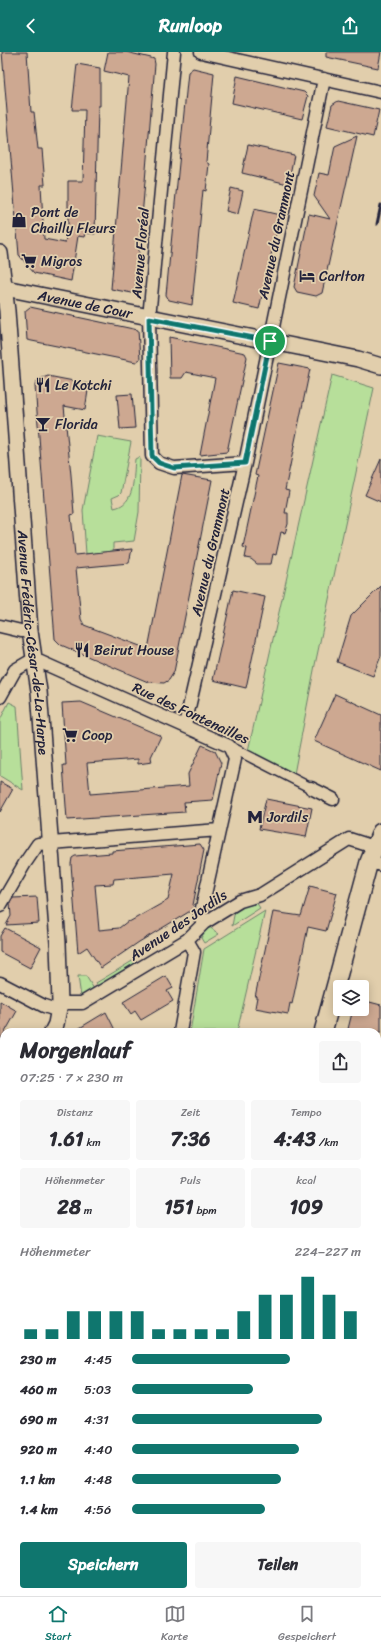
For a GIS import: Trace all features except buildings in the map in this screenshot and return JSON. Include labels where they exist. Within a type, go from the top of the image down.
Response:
[{"type":"main road","points":[[324,1028],[376,851]]},
{"type":"street","name":"Avenue Floréal","points":[[174,52],[149,318],[152,456],[159,463],[174,468],[245,463]]},
{"type":"street","points":[[201,52],[381,92]]},
{"type":"street","name":"Avenue du Grammont","points":[[185,725],[245,463],[324,79]]},
{"type":"street","name":"Avenue Frédéric-César-de-La-Harpe","points":[[0,253],[21,484],[30,631],[39,691],[58,943],[59,1007],[54,1028]]},
{"type":"street","name":"Avenue de Cour","points":[[2,288],[358,359],[381,366]]},
{"type":"street","points":[[0,626],[21,631],[30,631]]},
{"type":"street","points":[[0,697],[15,670],[34,660]]},
{"type":"street","name":"Rue des Fontenailles","points":[[34,660],[185,725],[334,799]]},
{"type":"street","points":[[204,923],[200,917],[236,758],[229,746]]},
{"type":"street","points":[[0,906],[38,844],[219,830]]},
{"type":"street","name":"Avenue des Jordils","points":[[59,1007],[82,1003],[187,940],[204,923],[240,901],[260,895],[349,839],[376,851]]},
{"type":"street","points":[[181,1028],[194,952],[187,940]]},
{"type":"street","points":[[0,983],[44,1006],[59,1007]]},
{"type":"green space","points":[[332,375],[374,388],[315,665],[294,774],[248,751]]},
{"type":"green space","points":[[97,436],[131,442],[121,493],[112,498],[114,508],[126,501],[130,495],[135,459],[139,457],[139,512],[134,541],[113,543],[113,551],[86,554],[83,510]]},
{"type":"green space","points":[[9,702],[17,706],[23,790],[0,776],[0,720]]},
{"type":"green space","points":[[256,902],[260,908],[232,926],[235,910]]},
{"type":"green space","points":[[265,911],[238,1028],[191,1028],[204,949]]},
{"type":"green space","points":[[208,926],[219,934],[204,943],[201,938]]},
{"type":"green space","points":[[134,960],[136,963],[98,986],[96,983]]},
{"type":"green space","points":[[78,976],[86,976],[94,989],[81,997]]},
{"type":"railway","points":[[377,224],[381,205]]},
{"type":"place","name":"Pont de Chailly Fleurs","points":[[19,220]]},
{"type":"place","name":"Migros","points":[[29,261]]},
{"type":"place","name":"Carlton","points":[[307,276]]},
{"type":"place","name":"Le Kotchi","points":[[43,385]]},
{"type":"place","name":"Florida","points":[[43,424]]},
{"type":"place","name":"Beirut House","points":[[82,650]]},
{"type":"place","name":"Coop","points":[[70,735]]},
{"type":"place","name":"Jordils","points":[[255,817]]},
{"type":"route","points":[[149,318],[270,341],[245,463],[174,468],[159,463],[152,456],[149,318]]}]
